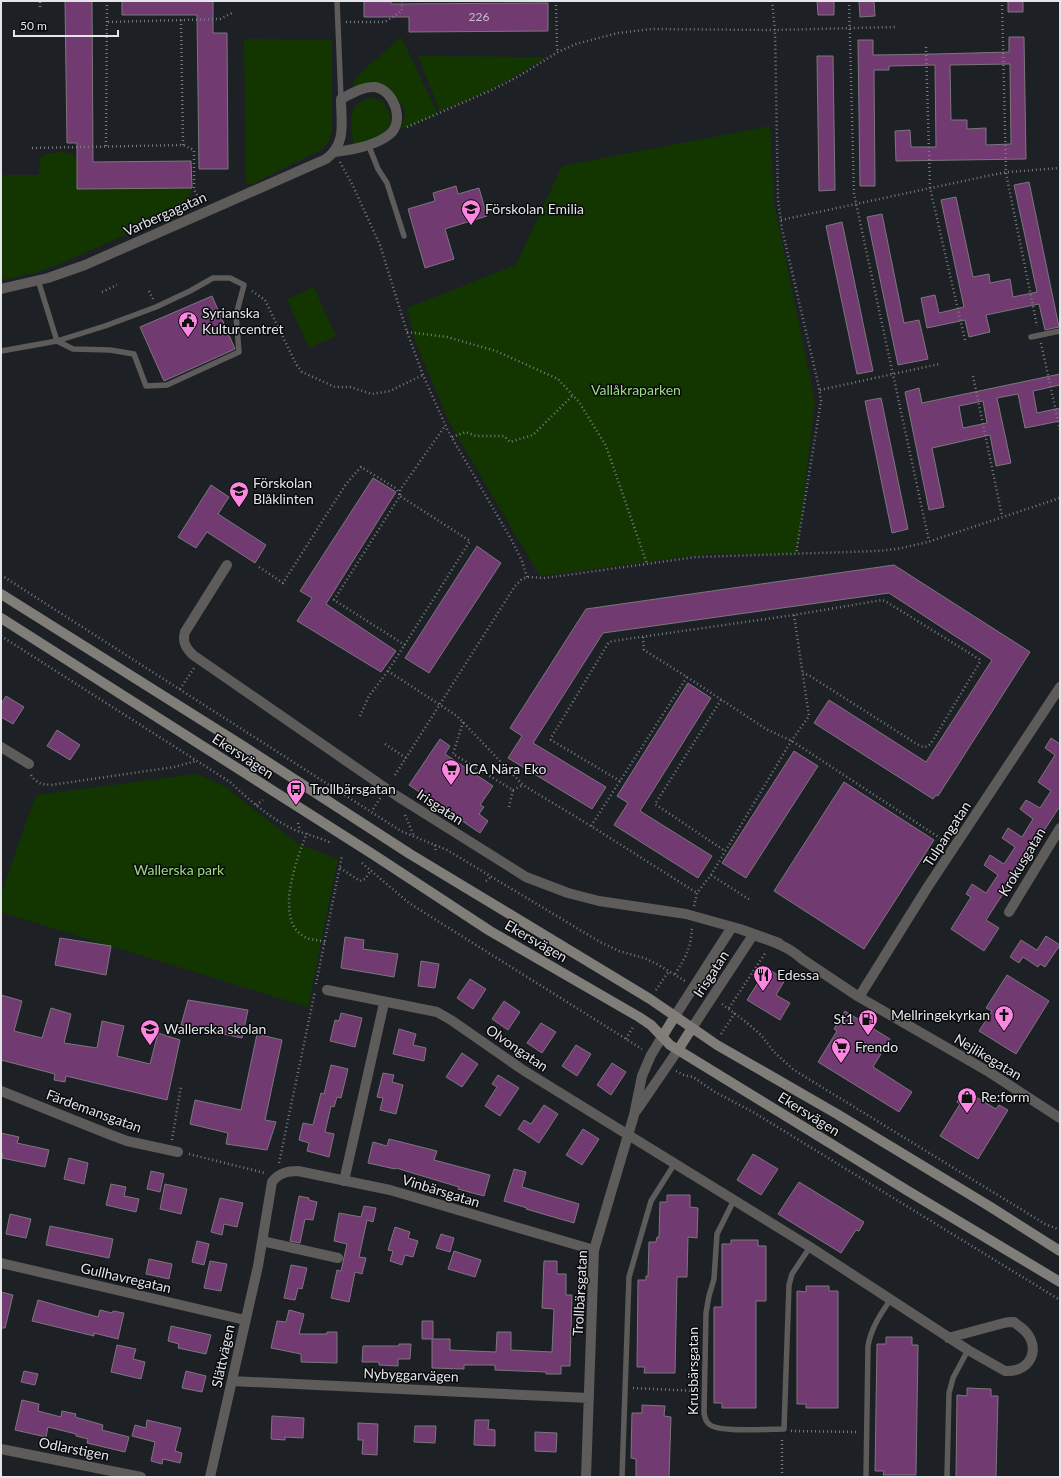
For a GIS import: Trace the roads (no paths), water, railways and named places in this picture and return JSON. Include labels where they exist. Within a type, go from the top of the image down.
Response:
[{"type":"main road","name":"Ekersvägen","points":[[1,594],[243,746],[410,854],[522,921],[675,1016],[717,1045],[837,1114],[1060,1251]]},
{"type":"main road","name":"Ekersvägen","points":[[1,618],[374,854],[490,931],[639,1017],[651,1025],[670,1045],[1060,1282]]},
{"type":"main road","points":[[662,1036],[675,1016]]},
{"type":"main road","points":[[678,1050],[692,1028]]},
{"type":"street","name":"Varbergagatan","points":[[1,289],[38,280],[85,265],[326,159],[335,152],[354,149],[368,144],[390,134],[395,128],[397,117],[396,107],[389,94],[377,87],[356,91],[341,99]]},
{"type":"street","points":[[335,152],[340,141],[341,99]]},
{"type":"street","name":"Irisgatan","points":[[227,565],[183,637],[184,644],[188,650],[200,659],[385,788],[526,877],[568,893],[599,901],[693,916],[736,928],[675,1016]]},
{"type":"street","name":"Tulpangatan","points":[[859,997],[954,847],[1059,692]]},
{"type":"street","points":[[1,747],[29,764]]},
{"type":"street","name":"Krokusgatan","points":[[1009,912],[1060,828]]},
{"type":"street","name":"Nejlikegatan","points":[[736,928],[776,942],[796,953],[802,959],[859,997],[989,1072],[1060,1118]]},
{"type":"street","name":"Irisgatan","points":[[692,1028],[753,935]]},
{"type":"street","name":"Nejlikegatan","points":[[753,935],[776,942]]},
{"type":"street","name":"Olvongatan","points":[[327,990],[384,1003],[437,1012],[523,1070],[628,1135]]},
{"type":"street","points":[[344,1181],[384,1003]]},
{"type":"street","name":"Trollbärsgatan","points":[[586,1477],[594,1250],[634,1115],[642,1076],[650,1054],[662,1036]]},
{"type":"street","name":"Trollbärsgatan","points":[[634,1115],[678,1050]]},
{"type":"street","name":"Färdemansgatan","points":[[1,1091],[127,1141],[175,1151]]},
{"type":"street","points":[[628,1135],[810,1247],[948,1338],[1005,1371],[1012,1372],[1024,1368],[1030,1361],[1033,1351],[1031,1339],[1025,1330],[1014,1322],[1004,1323],[948,1338]]},
{"type":"street","name":"Vinbärsgatan","points":[[277,1176],[290,1171],[298,1171],[390,1190],[594,1250]]},
{"type":"street","name":"Slättvägen","points":[[210,1477],[262,1241],[272,1182],[277,1176]]},
{"type":"street","points":[[262,1241],[338,1258]]},
{"type":"street","name":"Gullhavregatan","points":[[1,1263],[245,1320]]},
{"type":"street","name":"Nybyggarvägen","points":[[232,1381],[589,1398]]},
{"type":"street","name":"Odlarstigen","points":[[1,1449],[141,1477]]},
{"type":"lane","points":[[337,1],[341,99]]},
{"type":"lane","points":[[368,144],[378,169],[387,183],[404,236]]},
{"type":"lane","points":[[1,351],[57,341],[105,326],[156,307],[213,278],[230,278],[244,285],[236,315],[239,352],[167,385],[146,386],[134,354],[110,350],[73,349],[57,341],[38,280]]},
{"type":"lane","points":[[1031,337],[1060,331]]},
{"type":"lane","points":[[622,1477],[629,1277],[651,1201],[675,1163]]},
{"type":"lane","name":"Krusbärsgatan","points":[[734,1200],[717,1234],[714,1279],[706,1313],[705,1419],[708,1424],[713,1427],[732,1430],[784,1429],[789,1285],[792,1274],[810,1247]]},
{"type":"lane","points":[[866,1477],[869,1338],[891,1299]]},
{"type":"lane","points":[[947,1477],[949,1393],[953,1378],[968,1350]]},
{"type":"place","name":"Förskolan Emilia","points":[[471,226]]},
{"type":"place","name":"Syrianska Kulturcentret","points":[[188,338]]},
{"type":"place","name":"Förskolan Blåklinten","points":[[239,508]]},
{"type":"place","name":"ICA Nära Eko","points":[[451,786]]},
{"type":"place","name":"Trollbärsgatan","points":[[296,806]]},
{"type":"place","name":"Edessa","points":[[763,992]]},
{"type":"place","name":"Mellringekyrkan","points":[[1004,1032]]},
{"type":"place","name":"St1","points":[[868,1036]]},
{"type":"place","name":"Wallerska skolan","points":[[150,1046]]},
{"type":"place","name":"Frendo","points":[[841,1064]]},
{"type":"place","name":"Re:form","points":[[967,1114]]},
{"type":"park label","name":"Vallåkraparken","points":[[636,390]]},
{"type":"park label","name":"Wallerska park","points":[[179,870]]}]
